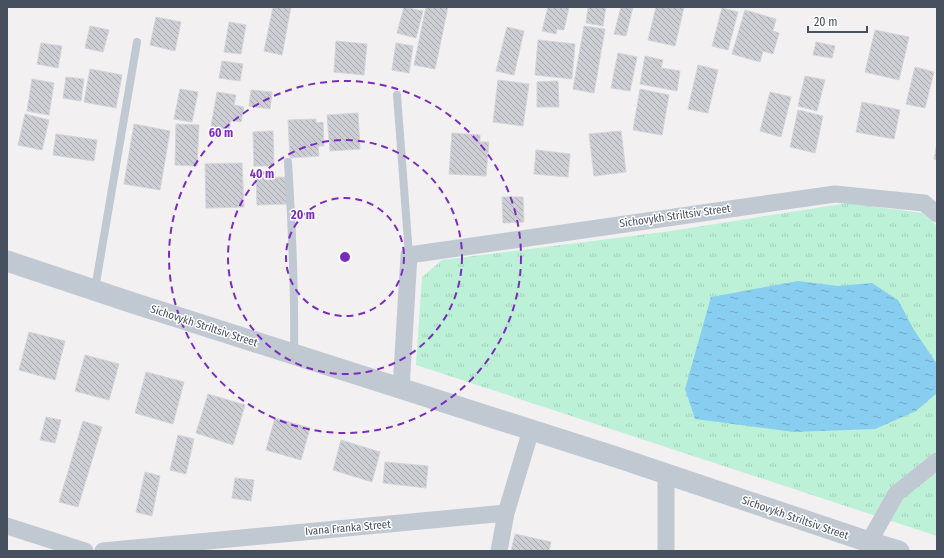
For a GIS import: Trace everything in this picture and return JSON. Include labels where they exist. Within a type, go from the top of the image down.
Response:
[{"type":"street","name":"Sichovykh Striltsiv Street","points":[[408,255],[835,194],[924,203],[937,214]]},
{"type":"street","points":[[401,389],[408,255]]},
{"type":"street","name":"Sichovykh Striltsiv Street","points":[[7,261],[294,355],[531,430],[899,551]]},
{"type":"street","points":[[499,551],[506,513],[531,430]]},
{"type":"street","points":[[869,542],[896,494],[937,461]]},
{"type":"street","points":[[666,474],[666,551]]},
{"type":"street","name":"Ivana Franka Street","points":[[103,551],[506,513]]},
{"type":"street","points":[[7,526],[85,551]]},
{"type":"lane","points":[[95,290],[137,42]]},
{"type":"lane","points":[[396,95],[408,255]]},
{"type":"lane","points":[[288,162],[294,261],[294,355]]},
{"type":"green space","points":[[848,203],[922,213],[937,226],[937,536],[416,365],[422,277],[442,260],[671,231]]},
{"type":"water","points":[[798,281],[838,286],[872,283],[898,300],[914,330],[937,364],[937,393],[916,411],[875,429],[794,432],[695,419],[685,389],[711,297]]},
{"type":"building","points":[[273,7],[291,7],[282,55],[264,51]]},
{"type":"building","points":[[404,7],[423,11],[416,38],[397,33]]},
{"type":"building","points":[[426,7],[448,7],[435,69],[414,65]]},
{"type":"building","points":[[548,7],[569,7],[564,30],[557,29],[556,34],[542,31]]},
{"type":"building","points":[[588,7],[606,7],[603,26],[586,23]]},
{"type":"building","points":[[621,7],[633,7],[626,36],[614,34]]},
{"type":"building","points":[[656,7],[684,7],[675,46],[648,40]]},
{"type":"building","points":[[722,8],[738,12],[728,50],[712,46]]},
{"type":"building","points":[[745,10],[776,19],[773,31],[779,33],[773,54],[763,51],[760,62],[732,54]]},
{"type":"building","points":[[156,17],[181,22],[175,51],[150,45]]},
{"type":"building","points":[[229,22],[246,25],[241,54],[224,52]]},
{"type":"building","points":[[90,26],[109,30],[103,52],[85,48]]},
{"type":"building","points":[[584,26],[605,29],[594,93],[573,89]]},
{"type":"building","points":[[507,27],[524,31],[514,75],[496,71]]},
{"type":"building","points":[[875,30],[909,37],[899,80],[865,72]]},
{"type":"building","points":[[538,40],[575,44],[572,79],[535,75]]},
{"type":"building","points":[[336,41],[367,44],[364,75],[334,72]]},
{"type":"building","points":[[816,42],[835,46],[832,58],[813,55]]},
{"type":"building","points":[[41,43],[62,46],[58,68],[37,64]]},
{"type":"building","points":[[396,43],[413,46],[409,73],[392,70]]},
{"type":"building","points":[[618,53],[637,57],[630,91],[611,88]]},
{"type":"building","points":[[645,56],[663,60],[661,68],[680,71],[677,91],[640,84]]},
{"type":"building","points":[[222,61],[243,64],[240,81],[219,78]]},
{"type":"building","points":[[698,65],[718,70],[708,113],[688,109]]},
{"type":"building","points":[[915,67],[934,72],[925,108],[906,104]]},
{"type":"building","points":[[90,69],[122,75],[116,108],[84,102]]},
{"type":"building","points":[[805,76],[825,80],[817,111],[798,106]]},
{"type":"building","points":[[66,77],[84,79],[81,101],[63,98]]},
{"type":"building","points":[[32,79],[54,83],[49,115],[27,111]]},
{"type":"building","points":[[498,80],[529,84],[523,126],[493,122]]},
{"type":"building","points":[[558,81],[559,107],[537,107],[537,82]]},
{"type":"building","points":[[180,89],[198,92],[192,122],[174,119]]},
{"type":"building","points":[[640,89],[669,95],[662,135],[633,130]]},
{"type":"building","points":[[251,90],[272,92],[270,109],[249,106]]},
{"type":"building","points":[[217,92],[236,95],[234,105],[244,107],[241,122],[231,120],[228,135],[210,132]]},
{"type":"building","points":[[770,92],[791,97],[781,137],[760,131]]},
{"type":"building","points":[[862,102],[900,110],[894,139],[856,132]]},
{"type":"building","points":[[798,110],[823,116],[815,153],[790,147]]},
{"type":"building","points":[[358,113],[360,149],[330,151],[327,115]]},
{"type":"building","points":[[25,114],[49,120],[42,150],[18,145]]},
{"type":"building","points":[[316,119],[316,123],[323,122],[324,146],[318,146],[319,156],[290,158],[288,120]]},
{"type":"building","points":[[134,124],[170,131],[160,190],[124,184]]},
{"type":"building","points":[[176,124],[199,125],[197,166],[175,165]]},
{"type":"building","points":[[273,131],[274,166],[254,166],[253,132]]},
{"type":"building","points":[[621,131],[626,172],[594,176],[589,134]]},
{"type":"building","points":[[452,133],[480,135],[480,142],[489,142],[486,176],[449,174]]},
{"type":"building","points":[[56,134],[97,140],[94,161],[53,155]]},
{"type":"building","points":[[937,143],[937,160],[934,159]]},
{"type":"building","points":[[536,150],[570,154],[568,177],[534,174]]},
{"type":"building","points":[[242,163],[244,207],[206,208],[205,164]]},
{"type":"building","points":[[287,177],[287,204],[257,205],[256,178]]},
{"type":"building","points":[[502,197],[523,197],[524,222],[503,223]]},
{"type":"building","points":[[29,332],[65,341],[55,380],[19,370]]},
{"type":"building","points":[[85,355],[119,364],[109,400],[75,391]]},
{"type":"building","points":[[146,372],[184,382],[173,424],[135,413]]},
{"type":"building","points":[[208,394],[245,405],[233,445],[196,433]]},
{"type":"building","points":[[46,417],[61,420],[55,443],[40,440]]},
{"type":"building","points":[[275,418],[310,428],[301,460],[266,450]]},
{"type":"building","points":[[83,421],[102,427],[78,507],[59,502]]},
{"type":"building","points":[[178,435],[194,439],[186,474],[170,470]]},
{"type":"building","points":[[341,440],[380,452],[372,482],[333,470]]},
{"type":"building","points":[[385,462],[428,466],[426,488],[383,483]]},
{"type":"building","points":[[145,472],[160,476],[152,516],[136,512]]},
{"type":"building","points":[[235,478],[254,480],[251,501],[232,498]]},
{"type":"building","points":[[515,534],[551,542],[549,551],[511,551]]}]
